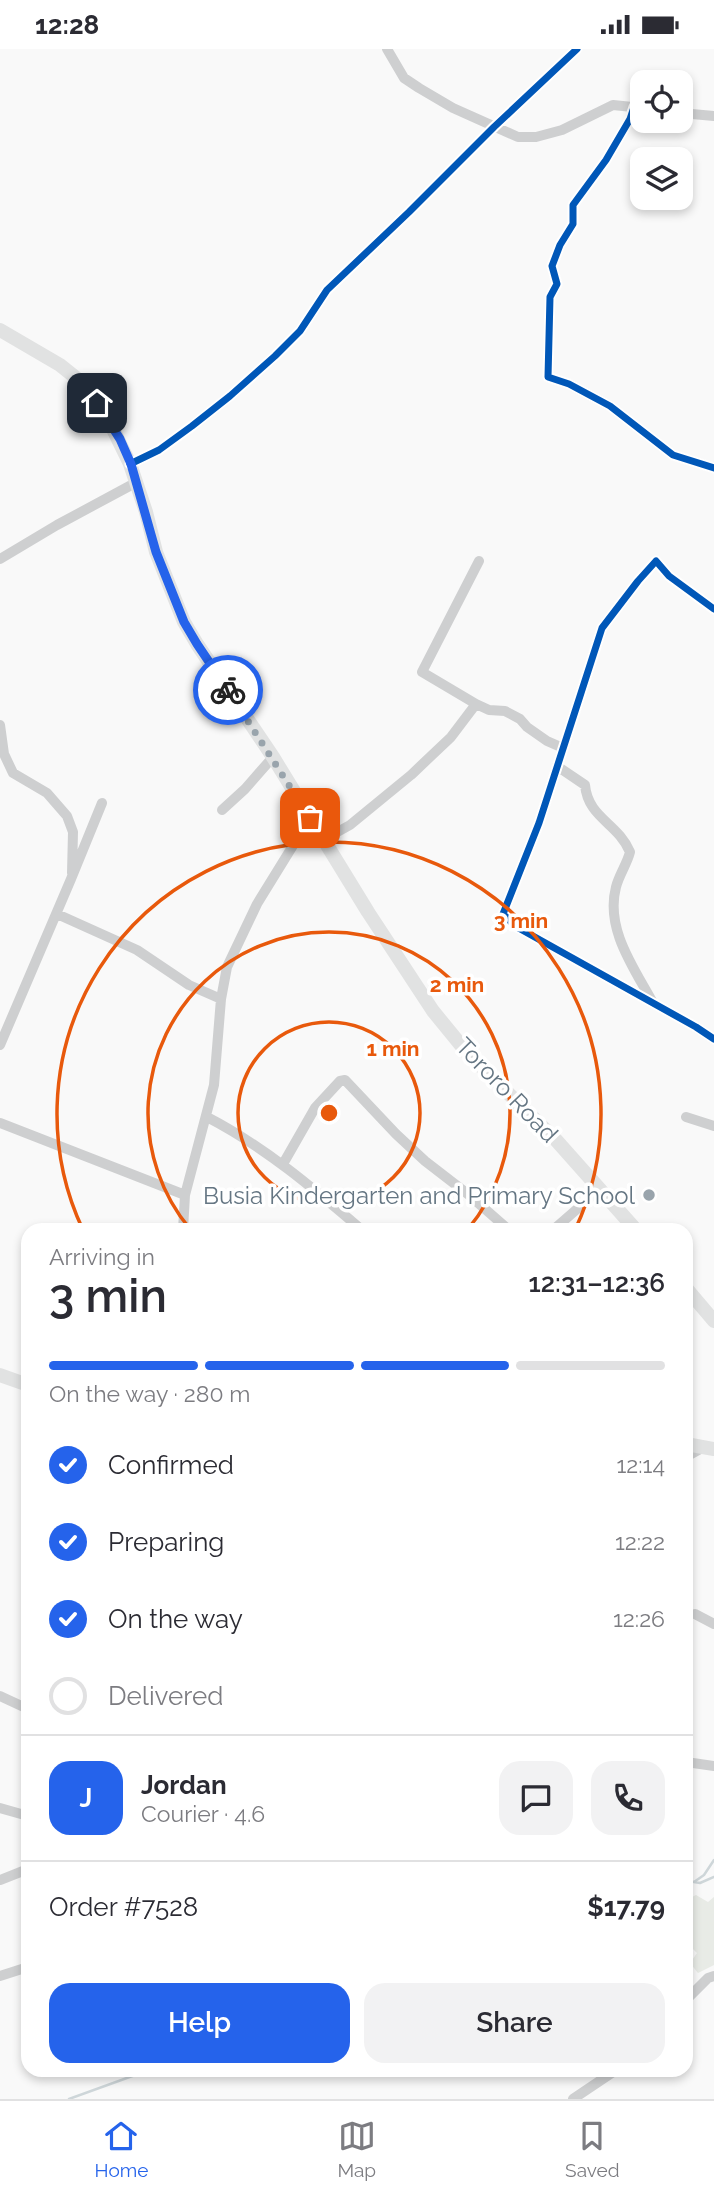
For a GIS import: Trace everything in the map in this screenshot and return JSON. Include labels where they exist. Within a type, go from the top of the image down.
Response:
[{"type":"main road","name":"Tororo Road","points":[[0,330],[60,365],[80,381],[109,421],[131,464],[156,552],[184,622],[273,757],[408,975],[448,1029],[487,1073],[556,1140],[630,1223]]},
{"type":"main road","points":[[693,1296],[714,1321]]},
{"type":"main road","points":[[0,1375],[21,1382]]},
{"type":"street","points":[[387,49],[404,78],[446,105],[518,137],[536,137],[575,125],[613,106],[630,107]]},
{"type":"street","points":[[131,464],[159,450],[192,426],[230,397],[275,356],[300,331],[327,290],[577,49]]},
{"type":"street","points":[[693,114],[714,116]]},
{"type":"street","points":[[630,119],[606,160],[573,205],[573,223],[551,266],[557,284],[550,297],[548,377],[569,384],[610,406],[674,455],[714,468]]},
{"type":"street","points":[[0,559],[40,534],[137,482]]},
{"type":"street","points":[[479,561],[422,671],[476,704],[489,710],[505,711],[520,719],[547,741],[563,748]]},
{"type":"street","points":[[714,609],[669,576],[656,561],[601,628],[539,823],[503,914],[515,926],[714,1039]]},
{"type":"street","points":[[323,840],[350,825],[411,775],[451,737],[476,704]]},
{"type":"street","points":[[0,725],[4,754],[13,773],[47,793],[67,816],[72,832],[71,879]]},
{"type":"street","points":[[222,810],[273,757]]},
{"type":"street","points":[[557,766],[585,785],[587,799],[596,814],[611,825],[628,846],[628,861],[615,889],[616,926],[621,943],[653,1003]]},
{"type":"street","points":[[0,1045],[102,803]]},
{"type":"street","points":[[183,1223],[185,1195],[207,1117],[218,1063],[221,999],[227,967],[267,887],[310,818]]},
{"type":"street","points":[[57,914],[137,950],[189,985],[221,999]]},
{"type":"street","points":[[283,1164],[315,1108],[340,1081],[345,1080],[416,1152],[501,1223]]},
{"type":"street","points":[[207,1117],[283,1164],[354,1223]]},
{"type":"street","points":[[686,1117],[714,1126]]},
{"type":"street","points":[[0,1123],[185,1195]]},
{"type":"street","points":[[561,1223],[599,1190]]},
{"type":"street","points":[[695,1614],[714,1624]]},
{"type":"street","points":[[0,1696],[21,1706]]},
{"type":"street","points":[[693,1763],[714,1766]]},
{"type":"street","points":[[0,1808],[21,1814]]},
{"type":"street","points":[[0,1880],[21,1872]]},
{"type":"street","points":[[0,1976],[21,1969]]},
{"type":"street","points":[[693,1993],[708,1978],[714,1976]]},
{"type":"street","points":[[573,2099],[606,2077]]},
{"type":"shaded area","points":[[696,1895],[708,1902],[714,1897],[714,1965],[698,1973],[693,1967],[693,1959],[697,1953],[693,1949],[693,1896]]},
{"type":"waterway","points":[[693,1882],[704,1875],[714,1860]]},
{"type":"waterway","points":[[694,1882],[700,1883],[714,1877]]},
{"type":"waterway","points":[[69,2099],[130,2077]]},
{"type":"cycle path","points":[[130,464],[159,450],[192,426],[275,356],[300,331],[327,290],[577,49]]},
{"type":"cycle path","points":[[630,119],[606,160],[573,205],[573,224],[560,245],[552,266],[557,284],[550,297],[548,377],[569,384],[610,406],[673,455],[714,468]]},
{"type":"cycle path","points":[[714,609],[669,576],[656,561],[602,628],[539,823],[503,914],[515,926],[714,1039]]},
{"type":"way so far","points":[[228,690],[310,818]]},
{"type":"place","name":"Busia Kindergarten and Primary School","points":[[649,1195]]},
{"type":"route","points":[[97,403],[120,439],[131,464],[156,552],[184,622],[228,690]]}]
